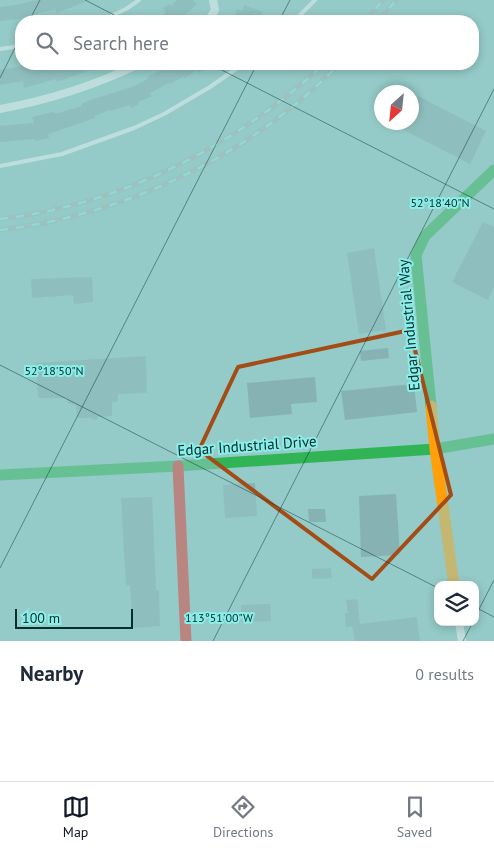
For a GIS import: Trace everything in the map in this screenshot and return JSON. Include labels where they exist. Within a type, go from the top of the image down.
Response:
[{"type":"street","points":[[212,15],[215,10],[213,0]]},
{"type":"street","points":[[0,109],[38,101],[87,87],[125,70]]},
{"type":"street","name":"Edgar Industrial Way","points":[[453,581],[435,450],[416,255],[425,236],[494,170]]},
{"type":"street","name":"Edgar Industrial Drive","points":[[0,475],[435,450],[494,439]]},
{"type":"street","points":[[178,466],[186,641]]},
{"type":"street","points":[[460,626],[462,641]]},
{"type":"lane","points":[[113,15],[139,0]]},
{"type":"lane","points":[[300,15],[313,2],[306,0]]},
{"type":"lane","points":[[0,49],[15,47]]},
{"type":"lane","points":[[0,166],[62,154],[134,128],[164,114],[234,70]]},
{"type":"highlighted area","points":[[410,330],[451,495],[372,579],[199,450],[238,367]]},
{"type":"building","points":[[38,0],[90,0],[57,13],[55,9],[33,15],[15,15],[15,19],[0,21],[0,7]]},
{"type":"building","points":[[177,0],[193,0],[197,4],[185,15],[163,15],[166,13],[163,8],[169,4],[171,6]]},
{"type":"building","points":[[244,5],[263,12],[262,15],[235,15],[237,9],[242,11]]},
{"type":"building","points":[[15,67],[15,70],[90,70],[57,82],[56,79],[24,88],[23,81],[0,85],[0,70]]},
{"type":"building","points":[[161,70],[197,70],[185,78],[184,76],[170,84],[170,82],[150,93],[152,96],[138,102],[139,104],[131,108],[130,105],[110,110],[94,116],[95,118],[48,134],[49,138],[35,141],[35,139],[0,142],[0,126],[34,123],[32,117],[54,112],[55,114],[82,106],[81,104],[90,100],[132,87],[148,79],[147,77]]},
{"type":"building","points":[[419,97],[486,131],[470,164],[404,130],[419,130]]},
{"type":"building","points":[[483,222],[494,227],[494,287],[488,300],[452,282]]},
{"type":"building","points":[[374,248],[386,330],[359,334],[347,253]]},
{"type":"building","points":[[92,277],[93,302],[74,304],[73,295],[32,298],[31,279]]},
{"type":"building","points":[[388,348],[389,358],[361,361],[360,351]]},
{"type":"building","points":[[146,356],[147,393],[118,394],[118,400],[112,402],[112,416],[98,417],[96,420],[77,418],[76,405],[68,403],[67,398],[38,398],[36,363]]},
{"type":"building","points":[[315,377],[317,402],[291,404],[292,414],[250,418],[247,383]]},
{"type":"building","points":[[414,384],[417,412],[345,420],[341,391]]},
{"type":"building","points":[[255,483],[257,516],[225,518],[223,485]]},
{"type":"building","points":[[396,494],[400,555],[361,557],[359,496]]},
{"type":"building","points":[[152,497],[156,590],[159,590],[160,626],[133,628],[130,585],[126,586],[121,498]]},
{"type":"building","points":[[308,509],[325,509],[326,522],[309,522]]},
{"type":"building","points":[[331,568],[332,578],[312,579],[312,569]]},
{"type":"building","points":[[357,599],[360,624],[417,617],[420,641],[355,641],[352,626],[346,627],[345,613],[348,613],[346,600]]},
{"type":"building","points":[[270,604],[271,621],[242,622],[241,605]]},
{"type":"railway","points":[[370,15],[383,0]]},
{"type":"railway","points":[[384,15],[396,0]]},
{"type":"railway","points":[[0,219],[45,212],[89,200],[132,185],[174,167],[215,145],[253,121],[290,94],[317,70]]},
{"type":"railway","points":[[0,230],[47,222],[93,211],[139,195],[184,176],[226,153],[267,126],[305,97],[333,70]]},
{"type":"traffic: fast","points":[[431,406],[416,255],[425,236],[494,170]]},
{"type":"traffic: fast","points":[[0,475],[178,466],[435,449],[494,439]]},
{"type":"traffic: slow","points":[[431,406],[435,449],[453,581]]},
{"type":"traffic: jam","points":[[178,466],[186,641]]}]
